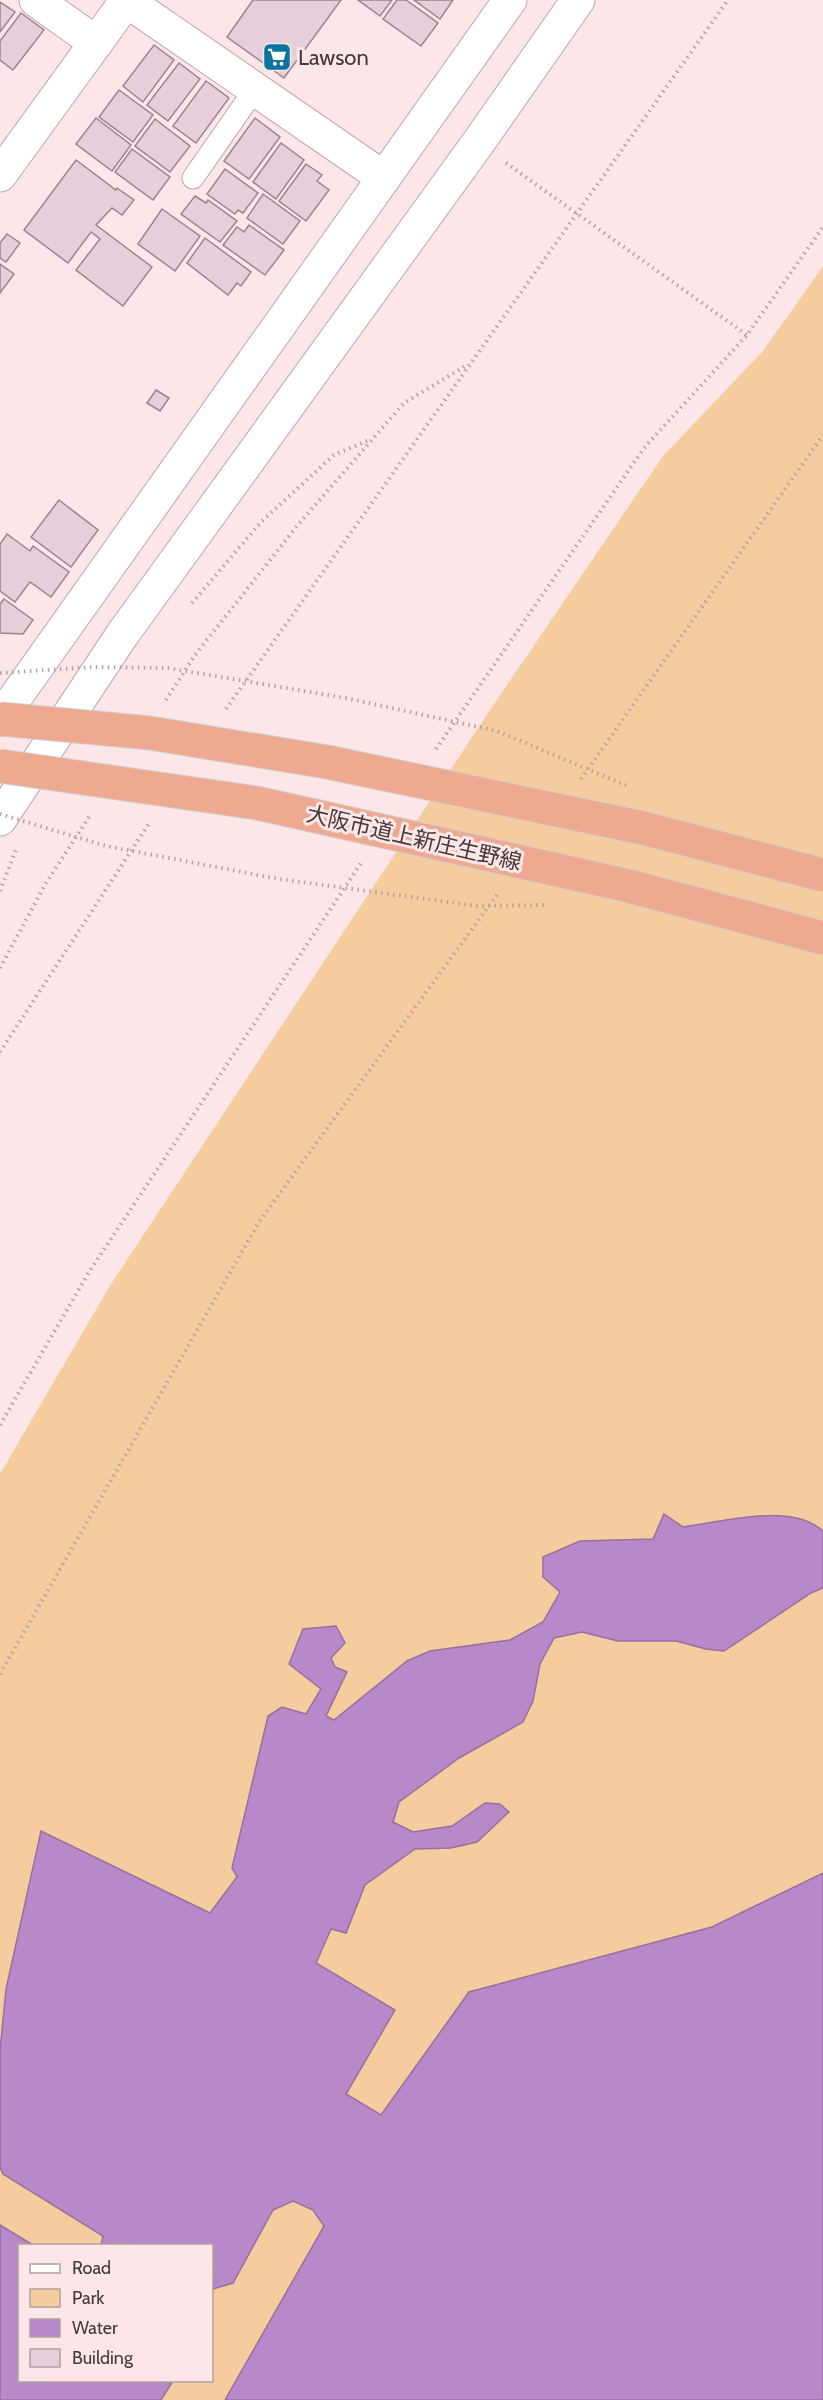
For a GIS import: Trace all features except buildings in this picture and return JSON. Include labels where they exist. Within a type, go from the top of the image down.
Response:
[{"type":"main road","points":[[0,719],[150,733],[327,762],[643,828],[823,875]]},
{"type":"main road","name":"大阪市道上新庄生野線","points":[[0,766],[257,803],[629,886],[823,938]]},
{"type":"street","points":[[36,0],[96,43]]},
{"type":"street","points":[[0,175],[127,0],[384,178]]},
{"type":"street","points":[[0,719],[10,676],[157,495],[510,0]]},
{"type":"street","points":[[0,819],[122,635],[478,143],[578,0]]},
{"type":"lane","points":[[193,178],[255,89]]},
{"type":"path","points":[[222,715],[728,0]]},
{"type":"path","points":[[478,143],[747,335]]},
{"type":"path","points":[[163,705],[195,655],[297,526],[404,403],[470,363]]},
{"type":"path","points":[[581,779],[823,435]]},
{"type":"path","points":[[188,607],[261,522],[334,455],[373,438]]},
{"type":"path","points":[[115,676],[131,661]]},
{"type":"path","points":[[10,676],[94,667],[167,668],[346,698],[496,731],[545,751]]},
{"type":"path","points":[[0,968],[46,883],[98,804]]},
{"type":"path","points":[[0,814],[105,846],[279,879],[478,906],[546,905]]},
{"type":"path","points":[[0,1052],[151,821]]},
{"type":"path","points":[[0,1674],[259,1221],[504,885]]},
{"type":"green space","points":[[823,266],[823,1531],[814,1523],[777,1515],[683,1527],[653,1539],[580,1541],[560,1592],[543,1622],[510,1640],[430,1651],[407,1661],[334,1720],[326,1717],[335,1667],[330,1658],[335,1626],[321,1689],[306,1714],[282,1707],[268,1716],[232,1868],[237,1877],[210,1913],[41,1832],[6,1989],[0,2051],[0,1474],[111,1284],[490,710],[663,456],[763,351]]},
{"type":"green space","points":[[823,1588],[823,1873],[712,1927],[469,1992],[381,2115],[346,2094],[315,1963],[331,1929],[346,1932],[364,1885],[415,1849],[451,1848],[485,1803],[452,1826],[412,1832],[393,1822],[399,1802],[459,1758],[522,1722],[533,1701],[540,1664],[554,1638],[582,1632],[618,1641],[676,1641],[706,1649]]},
{"type":"green space","points":[[0,2167],[4,2175],[104,2236],[101,2244],[31,2244],[0,2225]]},
{"type":"green space","points":[[293,2201],[313,2210],[324,2226],[225,2400],[161,2400],[172,2382],[213,2382],[213,2288],[233,2283],[273,2210]]},
{"type":"water","points":[[664,1514],[683,1527],[756,1516],[793,1517],[809,1522],[823,1531],[823,1588],[811,1593],[724,1651],[676,1641],[618,1641],[582,1632],[554,1638],[540,1664],[533,1701],[523,1722],[459,1758],[399,1802],[393,1822],[413,1832],[452,1826],[485,1803],[500,1804],[509,1812],[477,1842],[451,1848],[415,1849],[365,1885],[346,1933],[331,1929],[316,1963],[395,2010],[346,2094],[381,2115],[469,1992],[712,1927],[823,1873],[823,2400],[225,2400],[324,2226],[313,2210],[293,2201],[273,2210],[233,2283],[213,2289],[213,2244],[101,2244],[103,2236],[3,2174],[0,2167],[0,2051],[6,1989],[41,1831],[210,1913],[237,1877],[232,1868],[268,1716],[282,1707],[306,1714],[321,1689],[289,1664],[303,1629],[336,1626],[345,1643],[331,1658],[335,1667],[347,1672],[326,1716],[334,1720],[407,1661],[430,1651],[510,1640],[543,1622],[560,1592],[543,1577],[543,1557],[580,1541],[653,1539]]},
{"type":"water","points":[[0,2225],[31,2244],[18,2244],[18,2382],[172,2382],[161,2400],[0,2400]]},
{"type":"place","name":"Lawson","points":[[277,57]]}]
